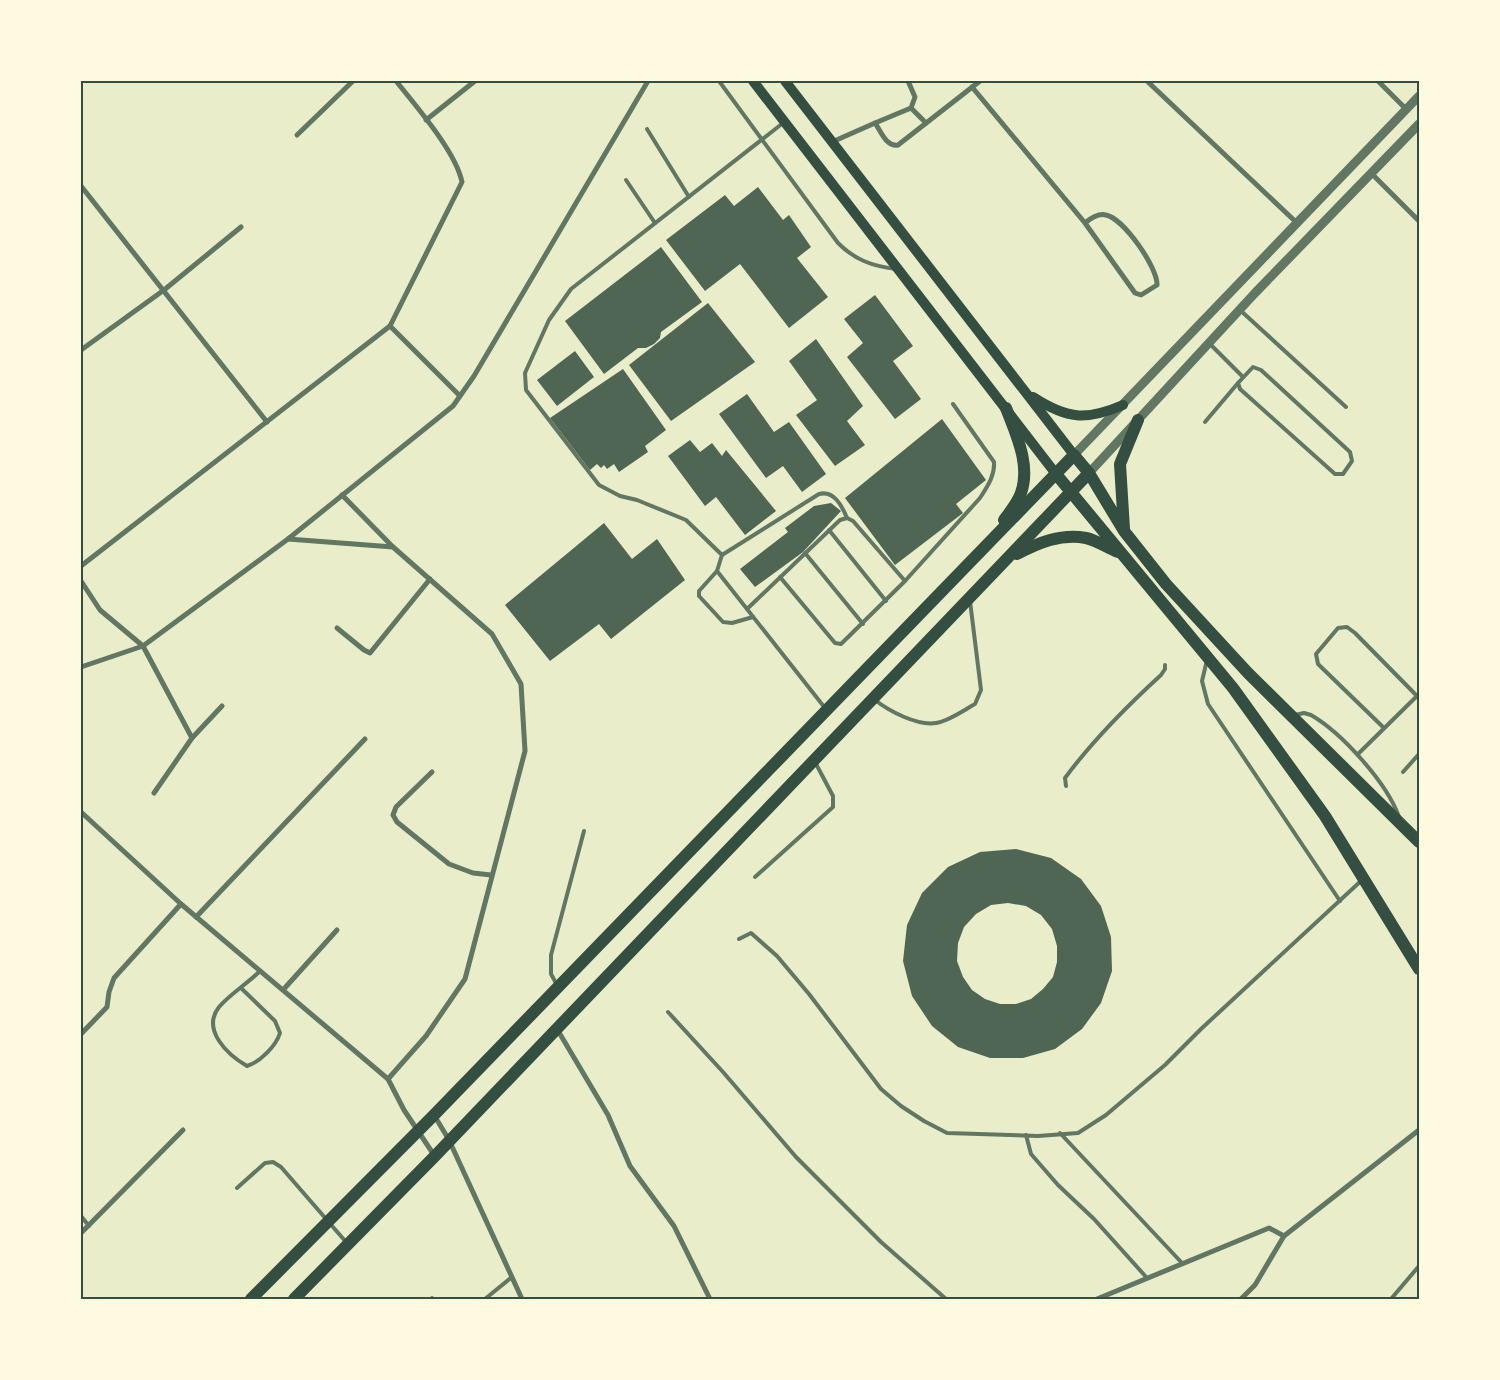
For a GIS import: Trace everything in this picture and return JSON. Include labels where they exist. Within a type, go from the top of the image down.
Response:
[{"type":"highway","points":[[992,540],[1021,493],[1025,471],[1019,441],[1006,408]]},
{"type":"highway","points":[[1124,531],[1120,464],[1138,420]]},
{"type":"highway","points":[[252,1299],[434,1115],[1074,456],[1089,473],[1124,531],[1166,584],[1248,672],[1419,842]]},
{"type":"highway","points":[[294,1299],[435,1156],[1089,473]]},
{"type":"highway","points":[[1056,474],[1232,688],[1325,816],[1419,969]]},
{"type":"highway","points":[[1006,560],[1048,540],[1063,538],[1088,538],[1121,553]]},
{"type":"main road","points":[[753,81],[1056,474]]},
{"type":"main road","points":[[785,81],[1074,456]]},
{"type":"main road","points":[[1026,392],[1049,407],[1075,416],[1100,415],[1123,405]]},
{"type":"street","points":[[297,135],[353,81]]},
{"type":"street","points":[[81,566],[390,326],[462,182],[460,171],[426,120],[396,81]]},
{"type":"street","points":[[426,120],[475,81]]},
{"type":"street","points":[[81,667],[143,646],[288,539],[453,406],[648,81]]},
{"type":"street","points":[[832,142],[911,108],[915,97],[908,81]]},
{"type":"street","points":[[875,123],[888,143],[894,146],[898,145],[980,81]]},
{"type":"street","points":[[1147,81],[1297,223]]},
{"type":"street","points":[[1378,81],[1406,109]]},
{"type":"street","points":[[972,87],[1085,223],[1135,293],[1141,295],[1157,285],[1156,272],[1126,228],[1106,215],[1093,216],[1085,223]]},
{"type":"street","points":[[1074,456],[1419,96]]},
{"type":"street","points":[[911,108],[926,123]]},
{"type":"street","points":[[1089,473],[1240,310],[1419,124]]},
{"type":"street","points":[[1371,174],[1419,221]]},
{"type":"street","points":[[81,186],[267,422]]},
{"type":"street","points":[[81,350],[164,290],[241,227]]},
{"type":"street","points":[[390,326],[460,396]]},
{"type":"street","points":[[342,495],[393,547],[492,634],[521,684],[525,751],[465,979],[426,1036],[388,1079]]},
{"type":"street","points":[[288,539],[393,547]]},
{"type":"street","points":[[337,628],[370,653],[430,579]]},
{"type":"street","points":[[81,581],[100,610],[143,646],[192,738]]},
{"type":"street","points":[[154,794],[192,738],[222,706]]},
{"type":"street","points":[[196,916],[365,739]]},
{"type":"street","points":[[432,772],[396,807],[393,815],[397,822],[449,864],[473,873],[491,876]]},
{"type":"street","points":[[81,812],[181,904],[388,1079],[417,1131],[435,1156]]},
{"type":"street","points":[[81,1034],[107,1007],[109,992],[114,978],[181,904]]},
{"type":"street","points":[[283,990],[337,930]]},
{"type":"street","points":[[557,1028],[608,1115],[630,1166],[674,1226],[710,1299]]},
{"type":"street","points":[[434,1115],[449,1140],[522,1299]]},
{"type":"street","points":[[81,1233],[183,1130]]},
{"type":"street","points":[[1241,1299],[1255,1285],[1284,1236],[1419,1130]]},
{"type":"street","points":[[1097,1299],[1269,1228],[1284,1236]]},
{"type":"lane","points":[[719,81],[811,209],[850,255],[862,262],[898,269]]},
{"type":"lane","points":[[722,555],[686,520],[637,500],[620,496],[599,484],[526,390],[525,373],[549,320],[572,289],[785,122]]},
{"type":"lane","points":[[647,129],[689,197]]},
{"type":"lane","points":[[626,180],[656,223]]},
{"type":"lane","points":[[1240,310],[1346,407]]},
{"type":"lane","points":[[1209,343],[1243,377]]},
{"type":"lane","points":[[1205,422],[1243,377],[1253,367],[1257,367],[1350,452],[1352,461],[1343,474],[1335,474],[1240,389],[1238,383]]},
{"type":"lane","points":[[780,577],[836,643],[842,644],[886,601],[980,498],[995,470],[990,456],[953,404]]},
{"type":"lane","points":[[753,617],[732,623],[723,622],[698,596],[699,591],[717,571],[722,555],[819,494],[824,493],[835,497],[847,518],[852,521],[905,581]]},
{"type":"lane","points":[[746,608],[840,520],[847,518]]},
{"type":"lane","points":[[829,530],[886,601]]},
{"type":"lane","points":[[805,553],[863,624]]},
{"type":"lane","points":[[717,571],[827,710]]},
{"type":"lane","points":[[873,699],[886,709],[918,721],[936,723],[975,704],[980,698],[981,690],[970,598]]},
{"type":"lane","points":[[1358,754],[1418,696],[1351,629],[1341,627],[1334,632],[1316,654],[1318,664],[1384,728]]},
{"type":"lane","points":[[1207,658],[1202,681],[1208,704],[1340,901]]},
{"type":"lane","points":[[1066,786],[1065,778],[1082,754],[1161,675],[1165,665]]},
{"type":"lane","points":[[1291,715],[1304,713],[1319,720],[1358,754],[1396,808],[1402,826]]},
{"type":"lane","points":[[1403,772],[1419,754]]},
{"type":"lane","points":[[755,877],[833,807],[833,796],[814,760]]},
{"type":"lane","points":[[558,987],[551,974],[551,955],[584,831]]},
{"type":"lane","points":[[739,939],[751,933],[777,956],[809,994],[881,1089],[901,1106],[947,1133],[1026,1135],[1078,1133],[1106,1115],[1165,1065],[1200,1028],[1363,879]]},
{"type":"lane","points":[[242,989],[275,1021],[280,1033],[274,1044],[253,1064],[247,1066],[236,1060],[218,1041],[212,1027],[218,1008],[260,972]]},
{"type":"lane","points":[[668,1012],[723,1072],[796,1157],[881,1242],[946,1299]]},
{"type":"lane","points":[[1060,1133],[1182,1264]]},
{"type":"lane","points":[[1026,1135],[1031,1154],[1058,1185],[1094,1219],[1147,1278]]},
{"type":"lane","points":[[237,1188],[265,1163],[273,1162],[281,1168],[348,1244]]},
{"type":"lane","points":[[81,1216],[89,1226]]},
{"type":"lane","points":[[1391,1299],[1419,1266]]},
{"type":"lane","points":[[485,1299],[512,1277]]},
{"type":"building","points":[[758,187],[783,220],[789,215],[811,247],[797,258],[828,297],[789,328],[740,264],[705,291],[666,240],[725,195],[734,206]]},
{"type":"building","points":[[661,247],[702,302],[661,332],[660,338],[654,344],[646,348],[638,348],[604,374],[565,321]]},
{"type":"building","points":[[875,295],[913,346],[893,361],[921,399],[895,419],[847,357],[863,343],[844,319]]},
{"type":"building","points":[[708,303],[755,362],[671,421],[629,365]]},
{"type":"building","points":[[816,339],[863,406],[847,421],[865,445],[835,466],[796,415],[817,400],[789,361]]},
{"type":"building","points":[[575,351],[594,377],[557,406],[537,380]]},
{"type":"building","points":[[623,369],[666,430],[645,446],[648,452],[619,472],[614,464],[607,469],[604,465],[601,468],[597,464],[590,470],[550,418]]},
{"type":"building","points":[[747,394],[774,432],[789,422],[826,474],[802,492],[783,466],[766,478],[719,414]]},
{"type":"building","points":[[942,419],[986,480],[956,504],[963,513],[895,565],[845,498]]},
{"type":"building","points":[[690,440],[700,452],[712,443],[722,456],[726,450],[776,511],[745,535],[716,497],[705,506],[668,456]]},
{"type":"building","points":[[831,503],[841,511],[803,552],[755,587],[740,569],[788,532],[785,528],[814,506]]},
{"type":"building","points":[[604,523],[632,559],[657,539],[685,580],[611,639],[599,624],[550,661],[505,605]]},
{"type":"building","points":[[1016,849],[1051,858],[1081,879],[1101,906],[1111,937],[1112,971],[1101,1003],[1082,1029],[1055,1049],[1023,1058],[990,1058],[958,1047],[932,1026],[912,996],[903,961],[907,925],[922,893],[948,867],[980,852]],"holes":[[[1008,903],[1026,906],[1041,915],[1052,929],[1057,946],[1057,962],[1053,977],[1031,999],[1016,1004],[1000,1004],[985,999],[972,990],[963,977],[957,961],[958,943],[964,927],[976,914],[991,905]]]}]
